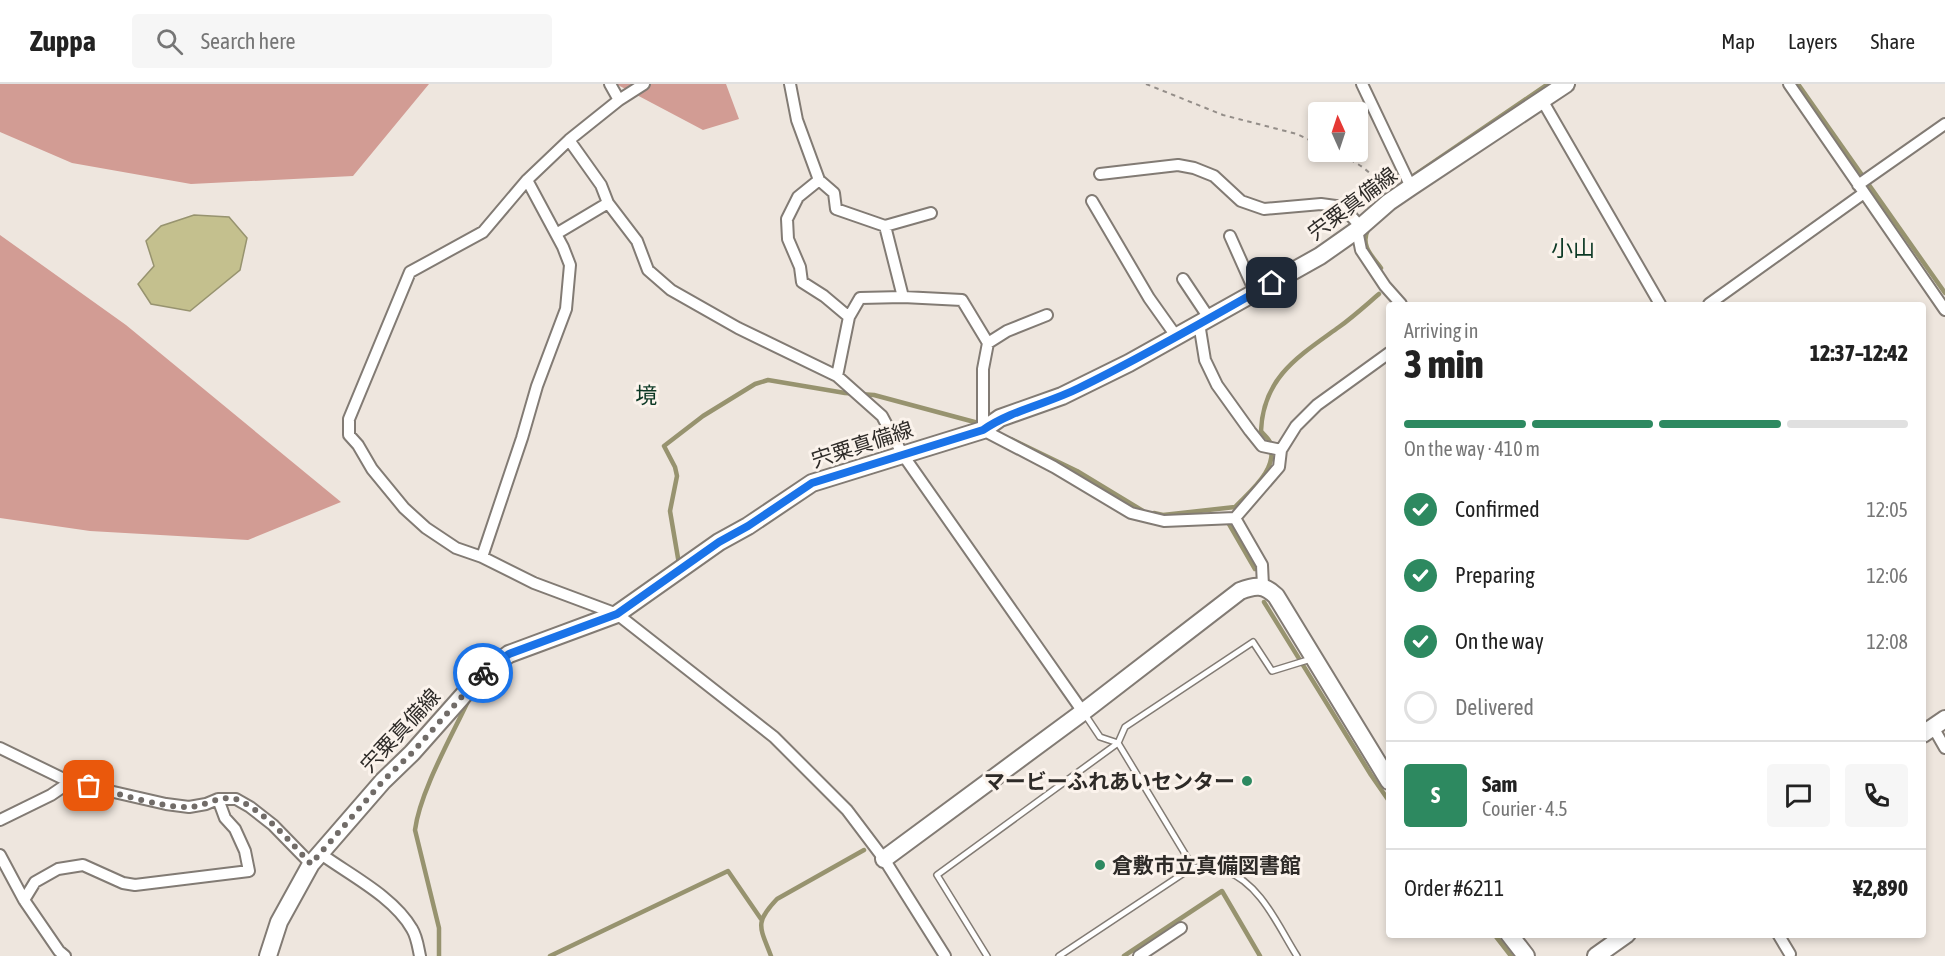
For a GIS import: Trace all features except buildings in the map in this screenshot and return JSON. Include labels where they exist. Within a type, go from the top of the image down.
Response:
[{"type":"main road","name":"宍粟真備線","points":[[268,956],[279,922],[316,859],[383,781],[412,753],[483,673],[509,654],[617,614],[719,542],[748,526],[812,483],[983,430],[1000,418],[1072,392],[1129,363],[1320,256],[1410,187],[1566,84]]},
{"type":"main road","points":[[884,859],[1083,712],[1240,591],[1252,586],[1263,586],[1276,596],[1305,660],[1386,777]]},
{"type":"main road","points":[[1512,938],[1526,956]]},
{"type":"main road","points":[[1596,956],[1621,938]]},
{"type":"street","points":[[610,84],[619,100]]},
{"type":"street","points":[[644,84],[619,100],[569,140],[527,180],[483,232],[410,272],[349,419],[349,435],[358,445],[372,469],[404,508],[426,528],[456,548],[482,557],[534,583],[617,614],[774,737],[847,810],[884,859],[945,956]]},
{"type":"street","points":[[790,84],[797,120],[819,180],[834,193],[836,209],[885,226],[932,213]]},
{"type":"street","points":[[1362,84],[1410,187]]},
{"type":"street","points":[[1789,84],[1863,184],[1945,310]]},
{"type":"street","points":[[1542,100],[1659,302]]},
{"type":"street","points":[[1712,302],[1863,184],[1945,124]]},
{"type":"street","points":[[569,140],[601,185],[608,203],[637,241],[648,270],[671,290],[738,328],[837,376],[882,416],[903,455],[1083,712]]},
{"type":"street","points":[[1100,174],[1178,165],[1194,168],[1214,177],[1241,201],[1264,209],[1321,204],[1343,207],[1359,228],[1361,250],[1385,286],[1399,302]]},
{"type":"street","points":[[482,557],[537,386],[566,309],[570,265],[527,180]]},
{"type":"street","points":[[819,180],[798,197],[787,219],[788,239],[800,267],[802,282],[824,296],[849,317]]},
{"type":"street","points":[[1092,201],[1149,298],[1176,336]]},
{"type":"street","points":[[556,234],[608,203]]},
{"type":"street","points":[[885,226],[903,297]]},
{"type":"street","points":[[1230,236],[1255,292]]},
{"type":"street","points":[[1183,279],[1204,320],[1205,360],[1217,385],[1262,446],[1281,450]]},
{"type":"street","points":[[837,376],[849,317],[860,298],[903,297],[962,300],[988,343],[982,369],[983,430],[1054,467],[1131,513],[1164,521],[1235,518],[1279,467],[1281,450],[1296,426],[1317,405],[1386,355]]},
{"type":"street","points":[[988,343],[1007,331],[1047,315]]},
{"type":"street","points":[[1235,518],[1262,565],[1263,586]]},
{"type":"street","points":[[1934,727],[1945,748]]},
{"type":"street","points":[[0,748],[70,782],[166,804],[189,807],[219,799],[236,799],[250,807],[316,859],[375,891],[407,921],[414,931],[420,956]]},
{"type":"street","points":[[0,820],[51,795],[70,782]]},
{"type":"street","points":[[24,900],[35,882],[58,869],[82,865],[123,883],[135,885],[249,871],[245,851],[235,830],[225,818],[219,799]]},
{"type":"street","points":[[0,855],[24,900],[62,954]]},
{"type":"street","points":[[1139,956],[1180,928]]},
{"type":"street","points":[[1780,938],[1790,954]]},
{"type":"lane","points":[[987,956],[937,875],[1118,743],[1125,727],[1253,642],[1272,671],[1305,660]]},
{"type":"lane","points":[[1083,712],[1100,737],[1118,743],[1193,867]]},
{"type":"lane","points":[[1059,956],[1193,867],[1226,871],[1244,881],[1260,896],[1297,956]]},
{"type":"path","points":[[1146,84],[1222,115],[1297,134],[1308,139]]},
{"type":"path","points":[[1356,162],[1362,165],[1377,180],[1389,202]]},
{"type":"shaded area","points":[[0,84],[429,84],[353,176],[191,184],[72,163],[0,132]]},
{"type":"shaded area","points":[[616,84],[726,84],[739,119],[703,130]]},
{"type":"shaded area","points":[[194,215],[229,217],[247,238],[240,270],[190,311],[151,304],[138,284],[154,266],[146,241],[161,226]]},
{"type":"shaded area","points":[[0,235],[126,325],[341,502],[248,540],[90,531],[0,518]]},
{"type":"waterway","points":[[1413,176],[1548,84]]},
{"type":"waterway","points":[[1798,84],[1945,293]]},
{"type":"waterway","points":[[1368,230],[1366,245],[1381,268]]},
{"type":"waterway","points":[[1154,513],[1163,515],[1235,507],[1262,478],[1271,461],[1270,442],[1261,431],[1263,412],[1276,382],[1297,358],[1379,294]]},
{"type":"waterway","points":[[679,564],[670,511],[677,476],[664,446],[703,416],[755,384],[768,380],[845,393],[874,395],[982,424]]},
{"type":"waterway","points":[[1011,439],[1077,471],[1143,511]]},
{"type":"waterway","points":[[1229,524],[1255,569]]},
{"type":"waterway","points":[[1264,602],[1386,797]]},
{"type":"waterway","points":[[439,956],[439,928],[415,830],[430,781],[469,699]]},
{"type":"waterway","points":[[771,956],[761,926],[765,914],[777,899],[864,850]]},
{"type":"waterway","points":[[550,956],[728,871],[761,919]]},
{"type":"waterway","points":[[1124,956],[1222,891],[1260,956]]},
{"type":"waterway","points":[[1497,938],[1511,956]]},
{"type":"way so far","points":[[89,786],[189,807],[219,799],[236,799],[273,825],[311,864],[383,781],[412,753],[483,673]]},
{"type":"place","name":"マービーふれあいセンター","points":[[1247,781]]},
{"type":"place","name":"倉敷市立真備図書館","points":[[1100,865]]},
{"type":"district","name":"小山","points":[[1573,248]]},
{"type":"district","name":"境","points":[[646,395]]},
{"type":"route","points":[[483,673],[509,654],[617,614],[719,542],[748,526],[812,483],[983,430],[1000,418],[1062,396],[1129,363],[1272,283]]}]
